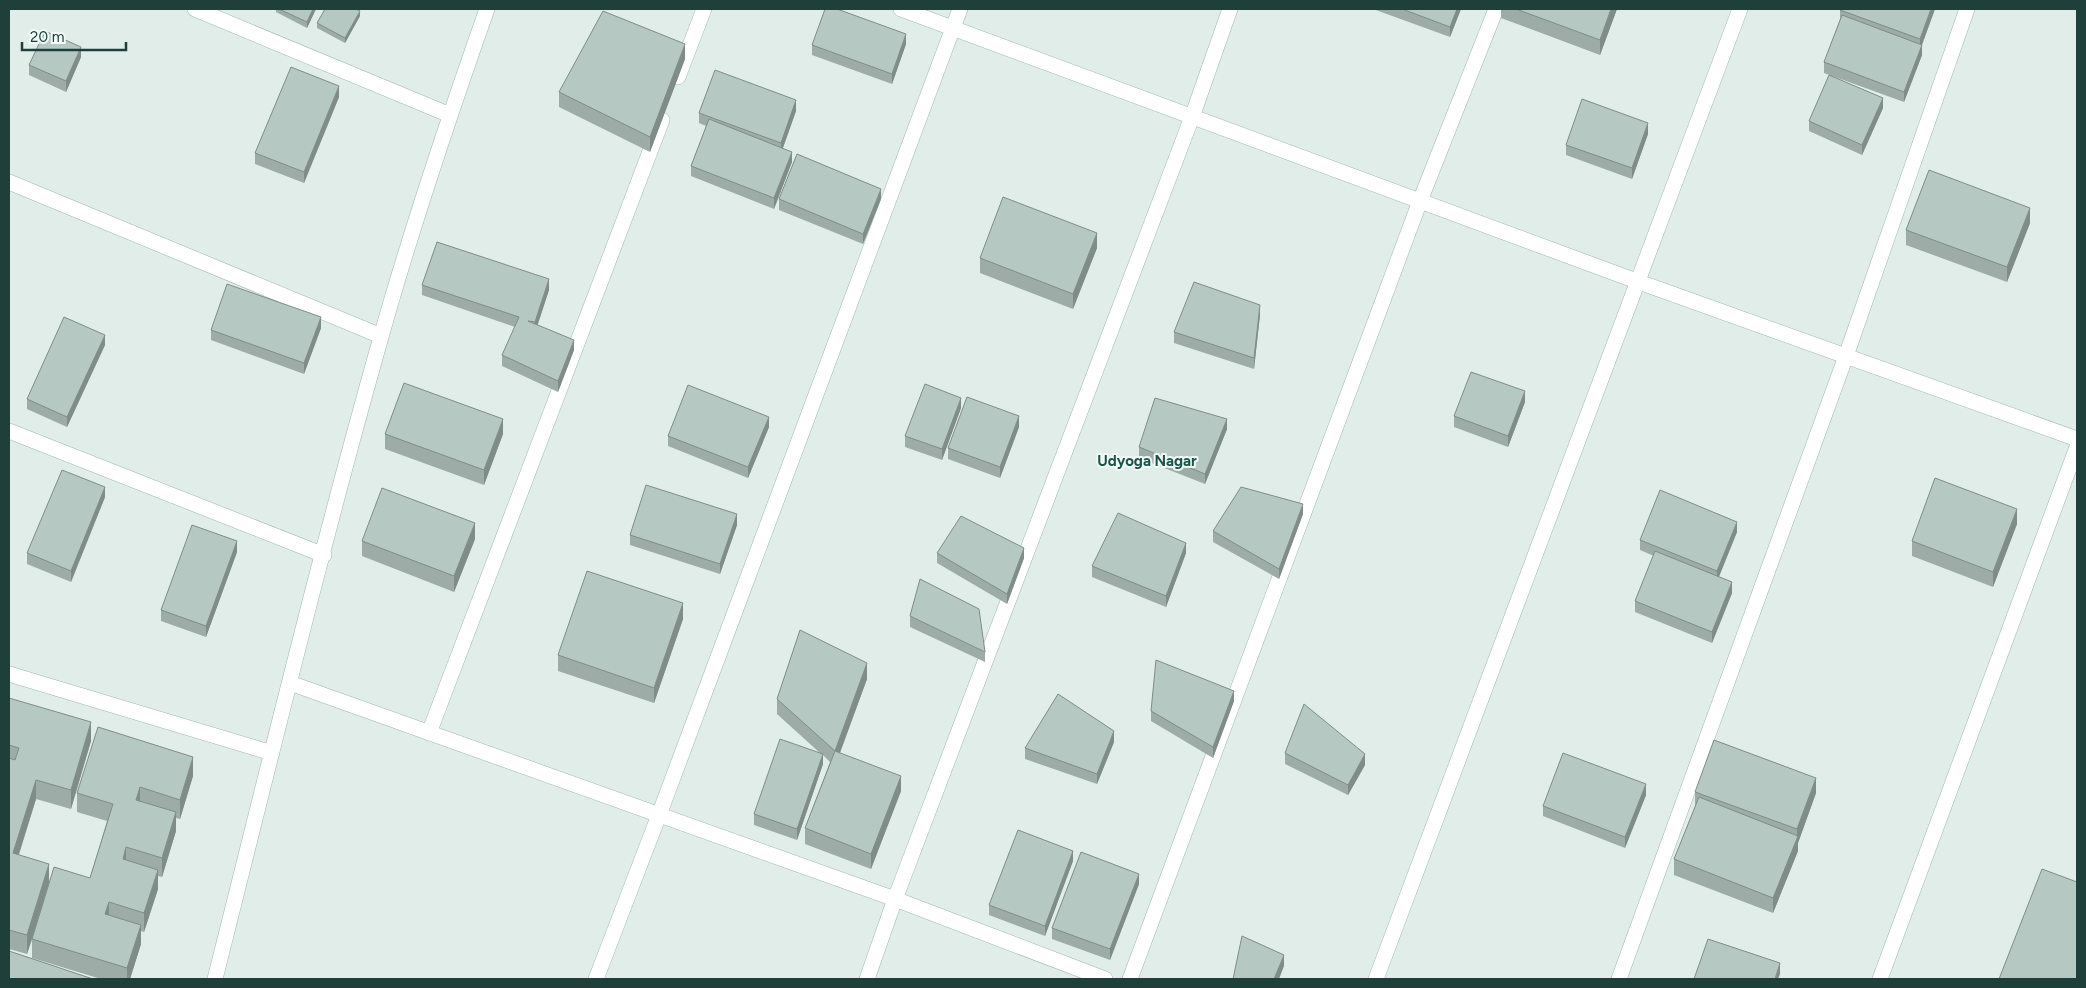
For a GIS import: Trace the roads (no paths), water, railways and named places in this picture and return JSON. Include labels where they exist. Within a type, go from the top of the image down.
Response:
[{"type":"street","points":[[195,9],[450,116]]},
{"type":"street","points":[[215,979],[381,336],[450,116],[487,9]]},
{"type":"street","points":[[674,87],[704,9]]},
{"type":"street","points":[[901,9],[1638,282],[2077,439]]},
{"type":"street","points":[[596,979],[960,9]]},
{"type":"street","points":[[867,979],[895,900],[1192,117],[1230,9]]},
{"type":"street","points":[[1130,979],[1420,201],[1496,9]]},
{"type":"street","points":[[1376,979],[1740,9]]},
{"type":"street","points":[[1619,979],[1846,356],[1967,9]]},
{"type":"street","points":[[429,733],[667,106]]},
{"type":"street","points":[[9,182],[381,336]]},
{"type":"street","points":[[9,431],[324,555]]},
{"type":"street","points":[[1880,979],[2077,447]]},
{"type":"street","points":[[9,674],[272,753]]},
{"type":"street","points":[[290,683],[895,900],[1105,979]]},
{"type":"district","name":"Udyoga Nagar","points":[[1147,461]]}]
